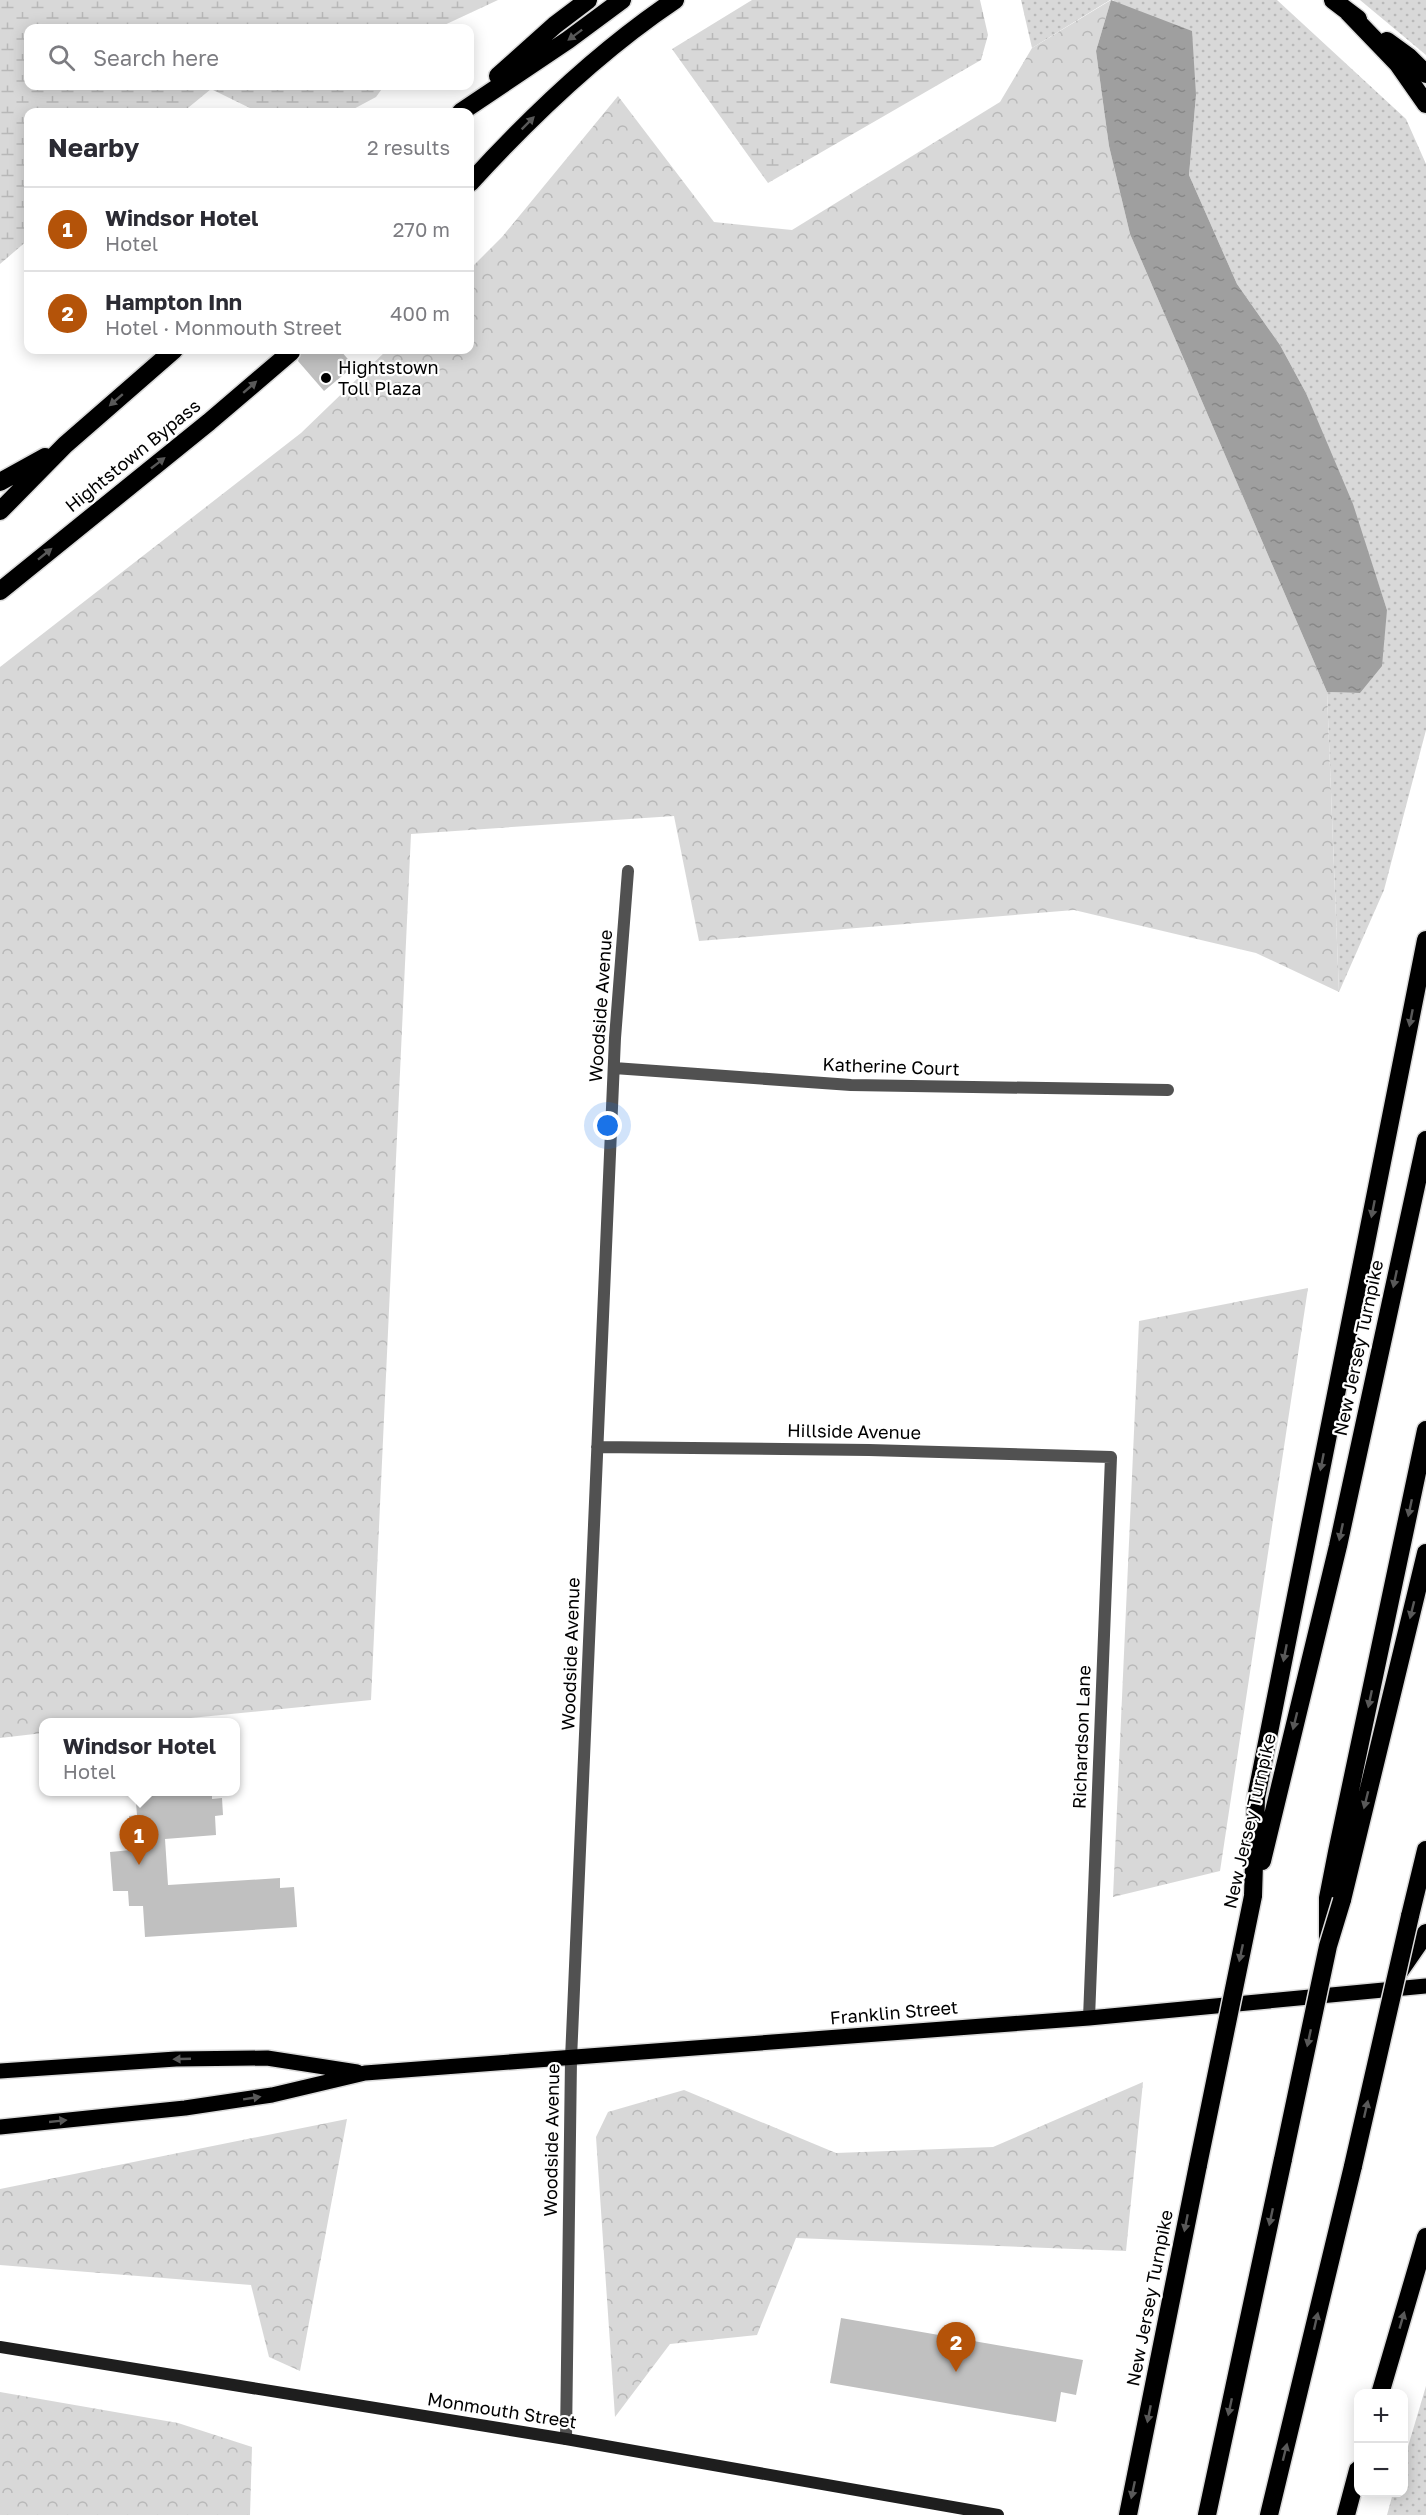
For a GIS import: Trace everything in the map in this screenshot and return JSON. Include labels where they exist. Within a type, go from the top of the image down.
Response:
[{"type":"highway","points":[[463,108],[555,25],[588,0]]},
{"type":"highway","points":[[465,108],[568,40],[622,0]]},
{"type":"highway","points":[[474,179],[547,104],[588,67],[623,37],[675,0]]},
{"type":"highway","points":[[1333,0],[1409,57],[1426,74]]},
{"type":"highway","points":[[1348,12],[1398,64],[1426,104]]},
{"type":"highway","points":[[0,511],[65,445],[169,354]]},
{"type":"highway","name":"Hightstown Bypass","points":[[0,591],[209,422],[289,354]]},
{"type":"highway","points":[[0,482],[65,445]]},
{"type":"highway","points":[[1253,1896],[1256,1798],[1426,940]]},
{"type":"highway","name":"New Jersey Turnpike","points":[[1128,2515],[1253,1896],[1338,1546],[1426,1140]]},
{"type":"highway","points":[[1209,2507],[1328,1946],[1335,1899],[1426,1430]]},
{"type":"highway","points":[[1335,1899],[1426,1553]]},
{"type":"highway","points":[[1270,2512],[1426,1850]]},
{"type":"highway","points":[[1396,1977],[1426,1933]]},
{"type":"highway","points":[[1381,2389],[1426,2237]]},
{"type":"highway","points":[[1347,2508],[1354,2486]]},
{"type":"main road","name":"Franklin Street","points":[[365,2073],[1089,2018],[1426,1986]]},
{"type":"main road","points":[[0,2071],[176,2059],[267,2058],[365,2073]]},
{"type":"main road","points":[[0,2127],[185,2108],[272,2095],[365,2073]]},
{"type":"street","name":"Woodside Avenue","points":[[566,2439],[571,2059],[614,1068],[628,871]]},
{"type":"street","name":"Katherine Court","points":[[614,1068],[851,1085],[1168,1090]]},
{"type":"street","name":"Hillside Avenue","points":[[597,1447],[869,1450],[1111,1457]]},
{"type":"street","name":"Richardson Lane","points":[[1089,2018],[1111,1457]]},
{"type":"street","name":"Monmouth Street","points":[[0,2348],[566,2439],[998,2515]]},
{"type":"green space","points":[[0,0],[498,0],[447,24],[24,24],[24,90],[210,90],[188,108],[24,108],[24,243],[0,264]]},
{"type":"green space","points":[[752,0],[980,0],[988,35],[981,60],[768,183],[672,49]]},
{"type":"green space","points":[[1021,0],[1110,0],[1032,48]]},
{"type":"green space","points":[[1111,0],[1096,51],[1109,146],[1130,234],[1327,692],[1339,992],[1256,953],[1074,910],[699,941],[674,816],[411,834],[371,1700],[191,1718],[39,1718],[39,1733],[0,1738],[0,667],[301,433],[383,354],[474,354],[474,265],[502,237],[618,96],[714,222],[792,230],[1000,102],[1032,48]]},
{"type":"green space","points":[[1113,0],[1277,0],[1406,119],[1426,164],[1426,730],[1384,890],[1339,992],[1327,692],[1360,693],[1387,610],[1370,559],[1306,393],[1280,345],[1237,284],[1189,175],[1196,95]]},
{"type":"green space","points":[[1360,0],[1426,0],[1426,55]]},
{"type":"green space","points":[[213,90],[381,90],[376,97],[355,108],[250,108]]},
{"type":"green space","points":[[1308,1288],[1220,1871],[1113,1897],[1139,1321]]},
{"type":"green space","points":[[1143,2082],[1126,2251],[796,2238],[757,2335],[670,2344],[615,2417],[596,2137],[608,2112],[684,2090],[836,2153],[993,2147]]},
{"type":"green space","points":[[347,2119],[300,2371],[269,2357],[251,2285],[0,2265],[0,2189]]},
{"type":"green space","points":[[1426,2386],[1426,2515],[1387,2515],[1392,2497],[1408,2497],[1408,2447]]},
{"type":"green space","points":[[0,2392],[178,2423],[252,2447],[250,2515],[0,2515]]},
{"type":"water","points":[[1111,0],[1192,31],[1196,95],[1189,175],[1237,284],[1280,345],[1306,393],[1353,504],[1387,610],[1382,666],[1360,693],[1327,692],[1130,234],[1109,146],[1096,51]]},
{"type":"building","name":"Hightstown Toll Plaza","points":[[301,354],[344,354],[354,366],[324,391],[298,361]]},
{"type":"building","points":[[135,1796],[222,1798],[223,1815],[215,1816],[216,1835],[165,1839],[168,1885],[280,1878],[280,1888],[294,1887],[297,1927],[145,1937],[143,1906],[129,1906],[128,1891],[113,1891],[110,1852],[131,1850],[129,1816],[137,1815]]},
{"type":"building","points":[[841,2318],[1083,2360],[1076,2395],[1061,2392],[1056,2422],[830,2383]]},
{"type":"place","name":"Hightstown Toll Plaza","points":[[326,378]]},
{"type":"place","name":"Windsor Hotel","points":[[139,1865]]},
{"type":"place","name":"Hampton Inn","points":[[956,2372]]}]
